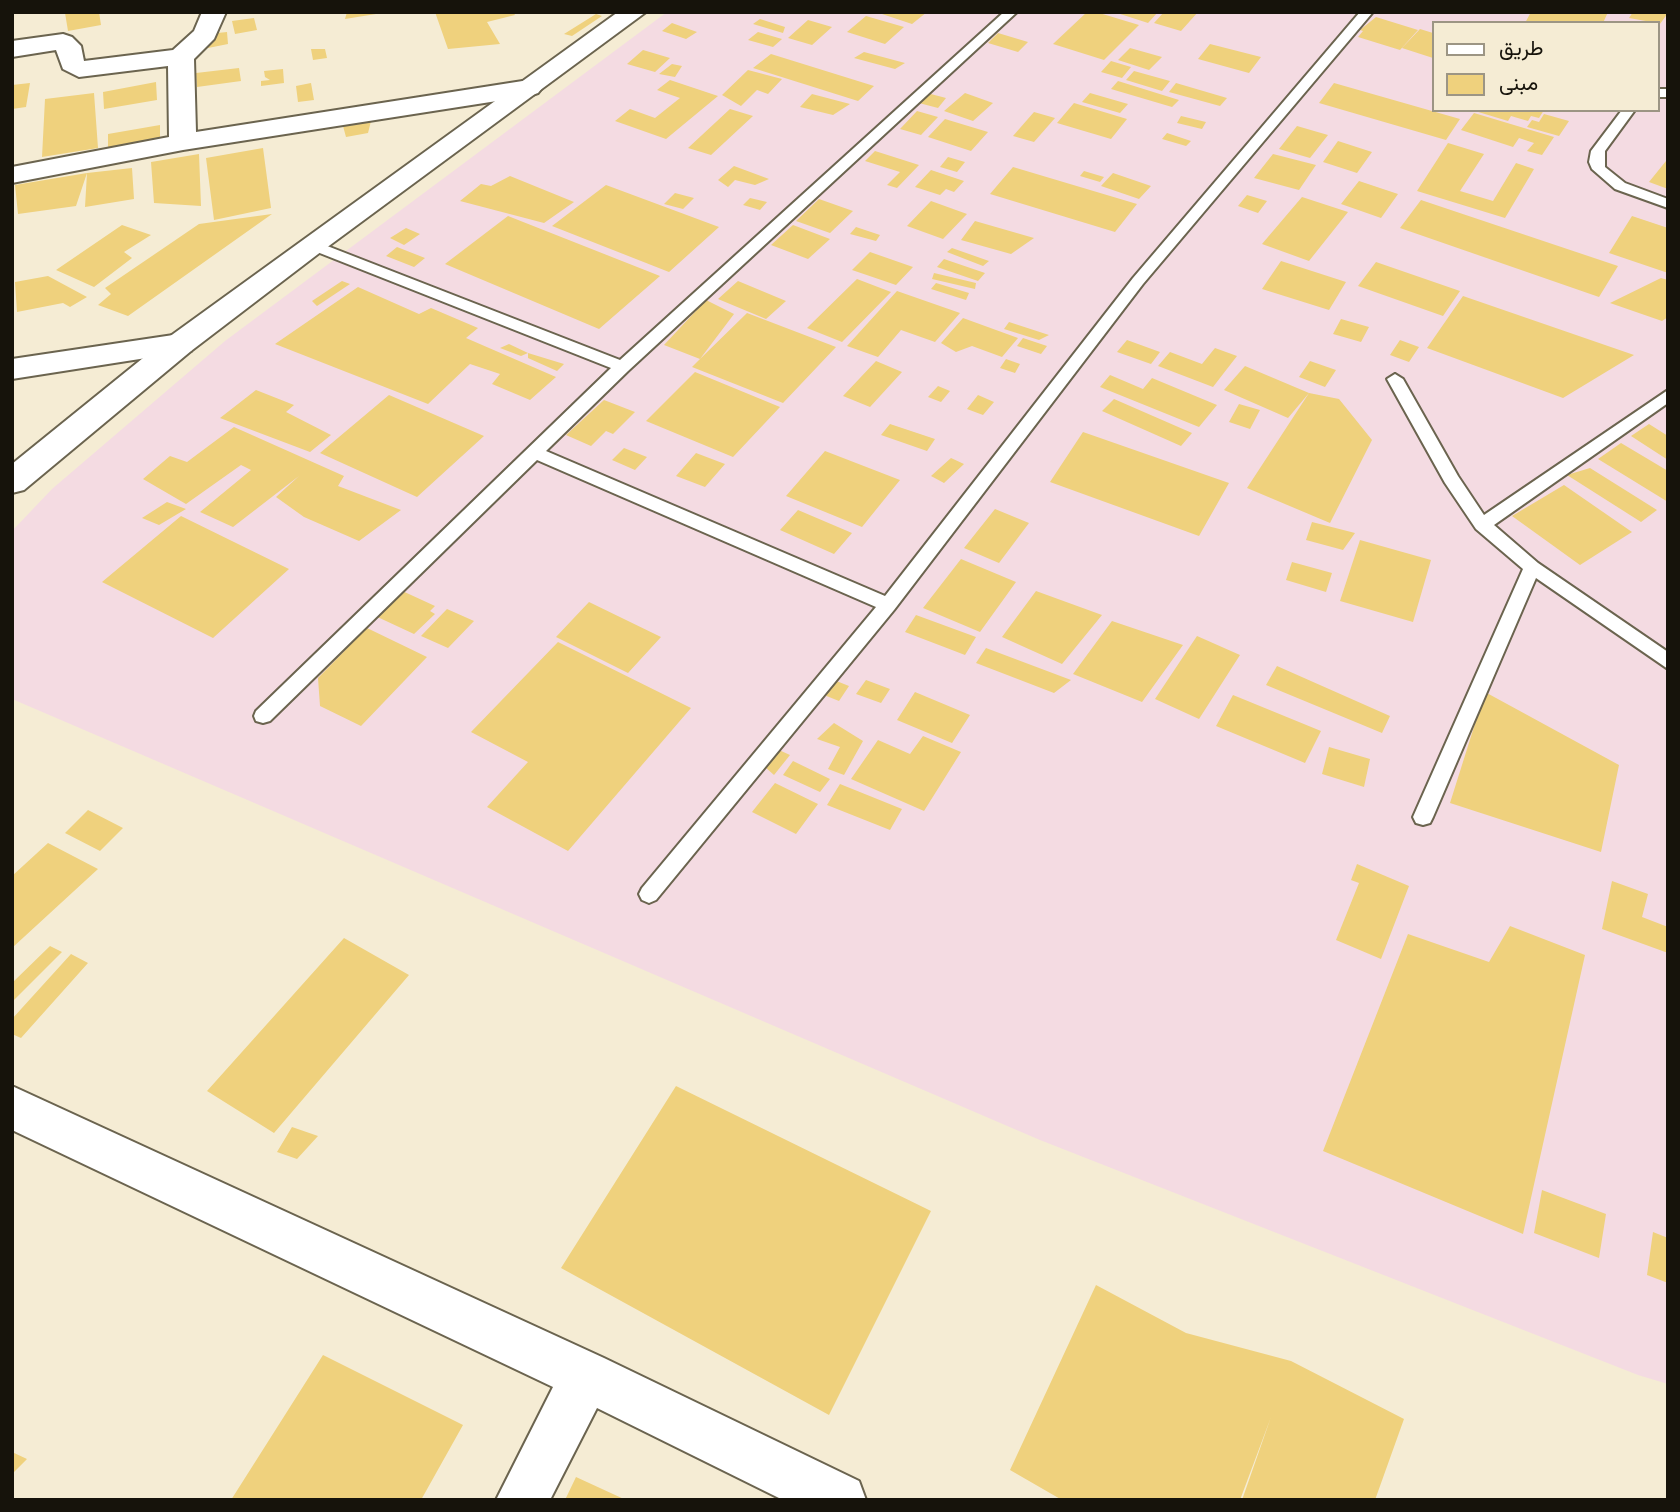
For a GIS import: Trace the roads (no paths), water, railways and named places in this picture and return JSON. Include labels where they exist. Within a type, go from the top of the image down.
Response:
[{"type":"street","points":[[12,49],[63,42],[68,46],[72,64],[79,69],[181,57],[205,34],[214,12]]},
{"type":"street","points":[[12,482],[180,344],[634,12]]},
{"type":"street","points":[[181,57],[183,142]]},
{"type":"street","points":[[12,175],[183,142],[529,88]]},
{"type":"street","points":[[12,369],[180,344]]},
{"type":"street","points":[[12,468],[43,454]]},
{"type":"street","points":[[12,1107],[586,1376],[840,1500]]},
{"type":"street","points":[[522,1500],[586,1376]]},
{"type":"lane","points":[[263,716],[622,367],[1011,12]]},
{"type":"lane","points":[[649,894],[888,605],[1138,281],[1367,12]]},
{"type":"lane","points":[[1627,112],[1598,151],[1596,162],[1599,169],[1620,186],[1668,204]]},
{"type":"lane","points":[[312,245],[622,367]]},
{"type":"lane","points":[[1395,379],[1451,479],[1482,525],[1532,567],[1668,662]]},
{"type":"lane","points":[[1482,525],[1668,395]]},
{"type":"lane","points":[[534,452],[888,605]]},
{"type":"lane","points":[[1423,817],[1532,567]]}]
